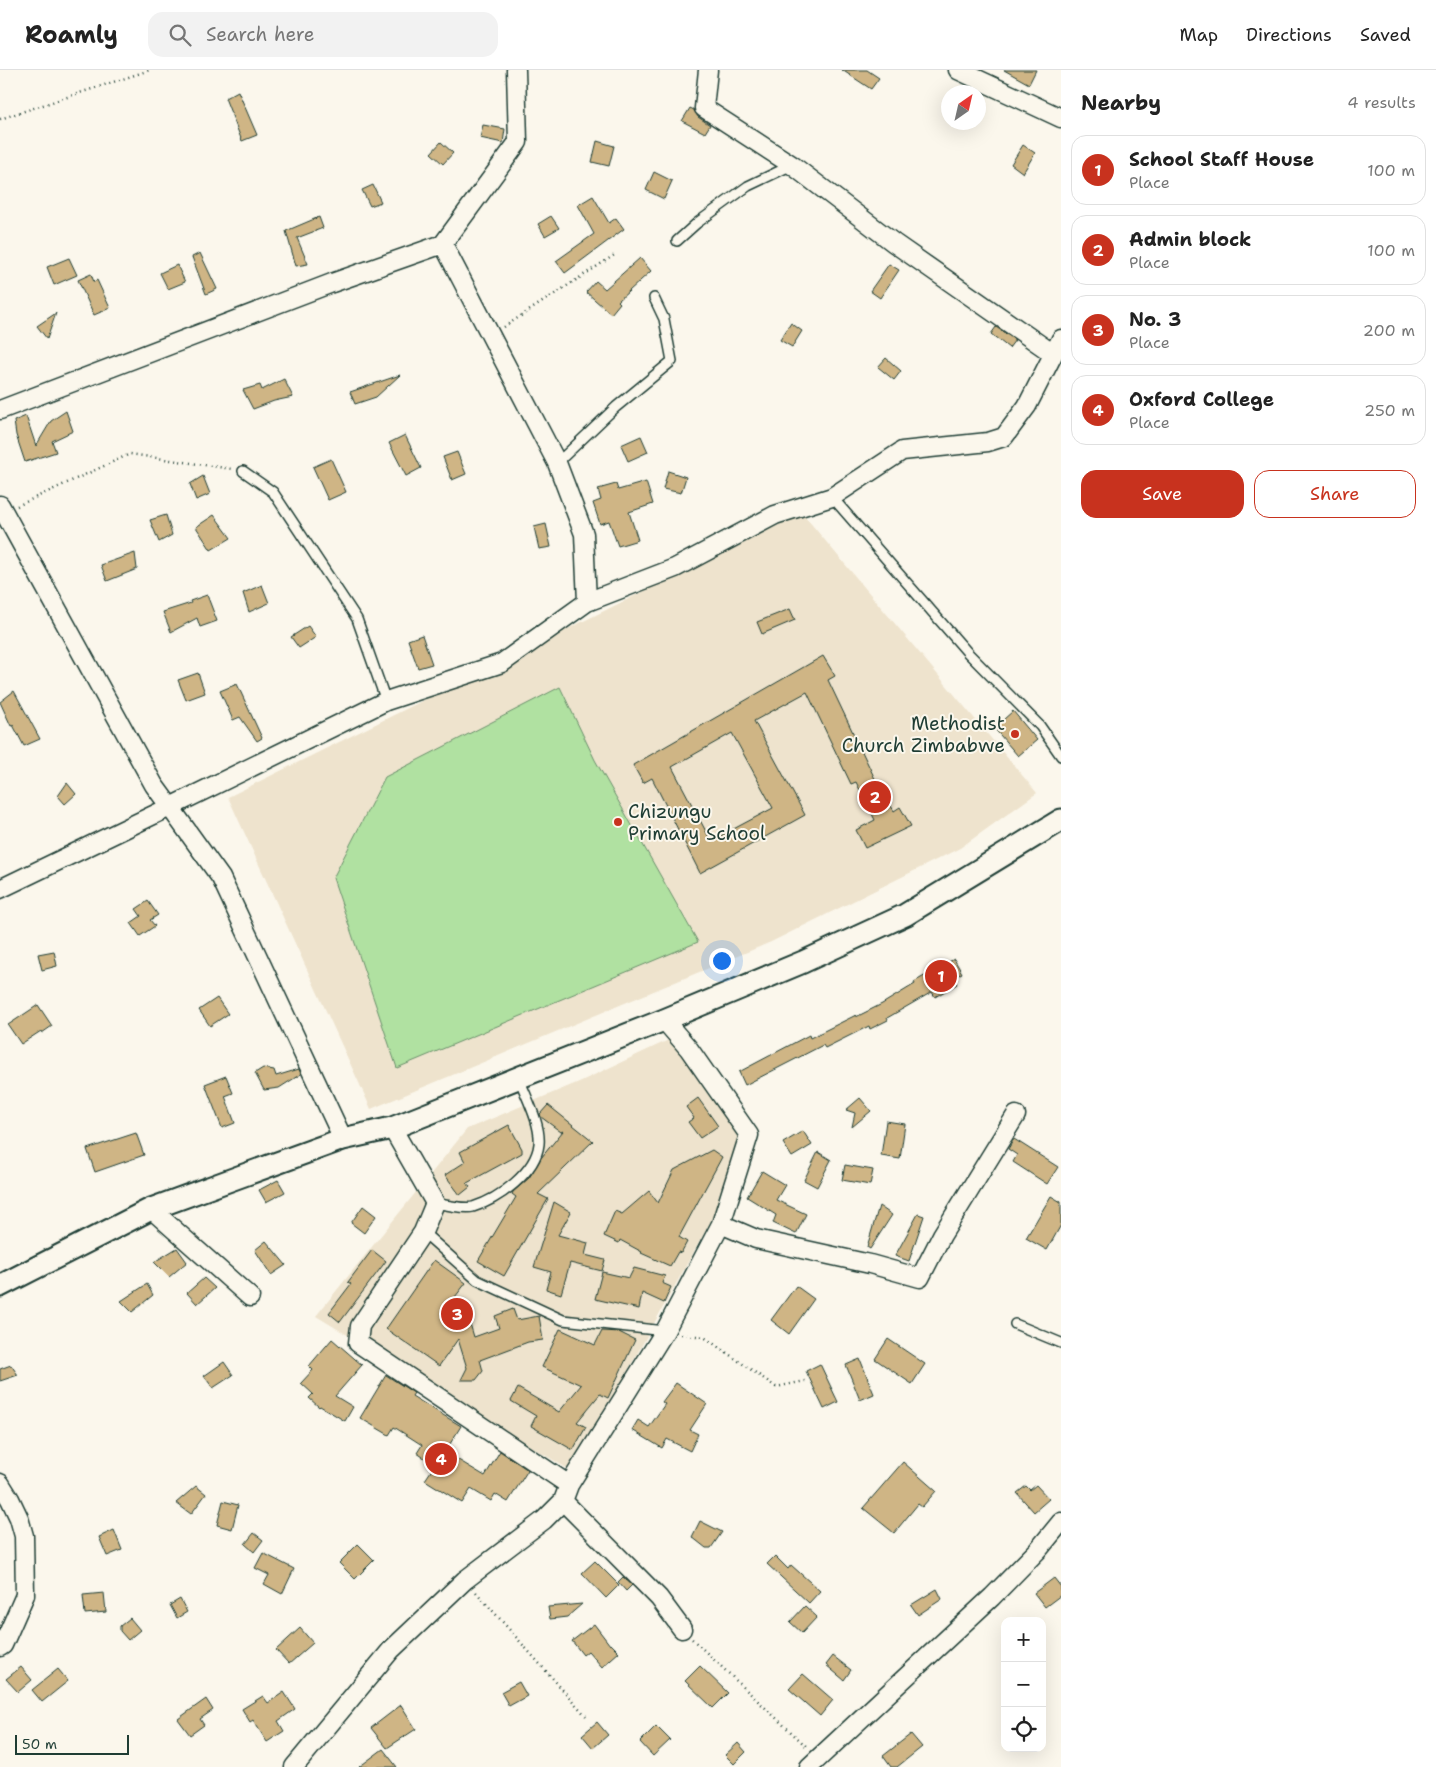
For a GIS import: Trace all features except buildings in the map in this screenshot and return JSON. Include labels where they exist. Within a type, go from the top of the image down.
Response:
[{"type":"street","points":[[0,410],[211,328],[443,244],[518,142],[516,70]]},
{"type":"street","points":[[0,889],[386,701],[502,663],[587,602],[675,568],[776,514],[832,497],[902,451],[988,442],[1004,437],[1027,406],[1057,346],[894,243],[792,165],[704,108],[708,70]]},
{"type":"street","points":[[958,70],[1061,118]]},
{"type":"street","points":[[443,244],[557,463],[584,534],[587,602]]},
{"type":"street","points":[[2,509],[154,785],[221,878],[343,1140]]},
{"type":"street","points":[[0,1286],[151,1209],[343,1140],[392,1128],[664,1020],[803,962],[905,914],[1061,820]]},
{"type":"street","points":[[294,1767],[391,1650],[465,1580],[544,1520],[566,1493],[665,1331],[721,1224],[749,1136],[689,1048],[664,1020]]},
{"type":"street","points":[[721,1224],[756,1239],[870,1264],[920,1278],[942,1235],[1016,1116]]},
{"type":"street","points":[[392,1128],[435,1204],[423,1232],[360,1326],[358,1343],[566,1493],[682,1628]]},
{"type":"street","points":[[151,1209],[250,1297]]},
{"type":"street","points":[[0,1483],[19,1518],[24,1536],[25,1595],[3,1645],[0,1647]]},
{"type":"street","points":[[814,1762],[992,1597],[1038,1550],[1061,1522]]},
{"type":"lane","points":[[677,241],[697,223],[748,186],[792,165]]},
{"type":"lane","points":[[557,463],[616,407],[672,361],[664,319],[654,298]]},
{"type":"lane","points":[[243,471],[273,492],[357,620],[386,701]]},
{"type":"lane","points":[[832,497],[968,653],[1040,726],[1061,756]]},
{"type":"lane","points":[[435,1204],[472,1208],[506,1192],[533,1163],[539,1144],[536,1122],[518,1078]]},
{"type":"lane","points":[[423,1232],[477,1280],[563,1320],[665,1331]]},
{"type":"lane","points":[[1015,1324],[1061,1343]]},
{"type":"path","points":[[0,119],[150,70]]},
{"type":"path","points":[[490,336],[616,254]]},
{"type":"path","points":[[2,509],[130,454],[243,471]]},
{"type":"path","points":[[665,1331],[704,1337],[776,1388],[805,1381]]},
{"type":"path","points":[[465,1580],[586,1716]]},
{"type":"path","points":[[682,1628],[814,1762]]},
{"type":"shaded area","name":"Chizungu Primary School","points":[[802,513],[1037,793],[960,848],[771,942],[371,1109],[228,797]]},
{"type":"shaded area","points":[[675,1037],[752,1134],[741,1167],[602,1417],[568,1469],[316,1316],[467,1129],[579,1082]]},
{"type":"green space","points":[[560,687],[595,760],[698,942],[397,1068],[333,878],[385,777]]},
{"type":"place","name":"Methodist Church Zimbabwe","points":[[1015,734]]},
{"type":"place","name":"Admin block","points":[[875,797]]},
{"type":"place","name":"Chizungu Primary School","points":[[618,822]]},
{"type":"place","name":"School Staff House","points":[[941,976]]},
{"type":"place","name":"No. 3","points":[[457,1314]]},
{"type":"place","name":"Oxford College","points":[[441,1459]]}]
